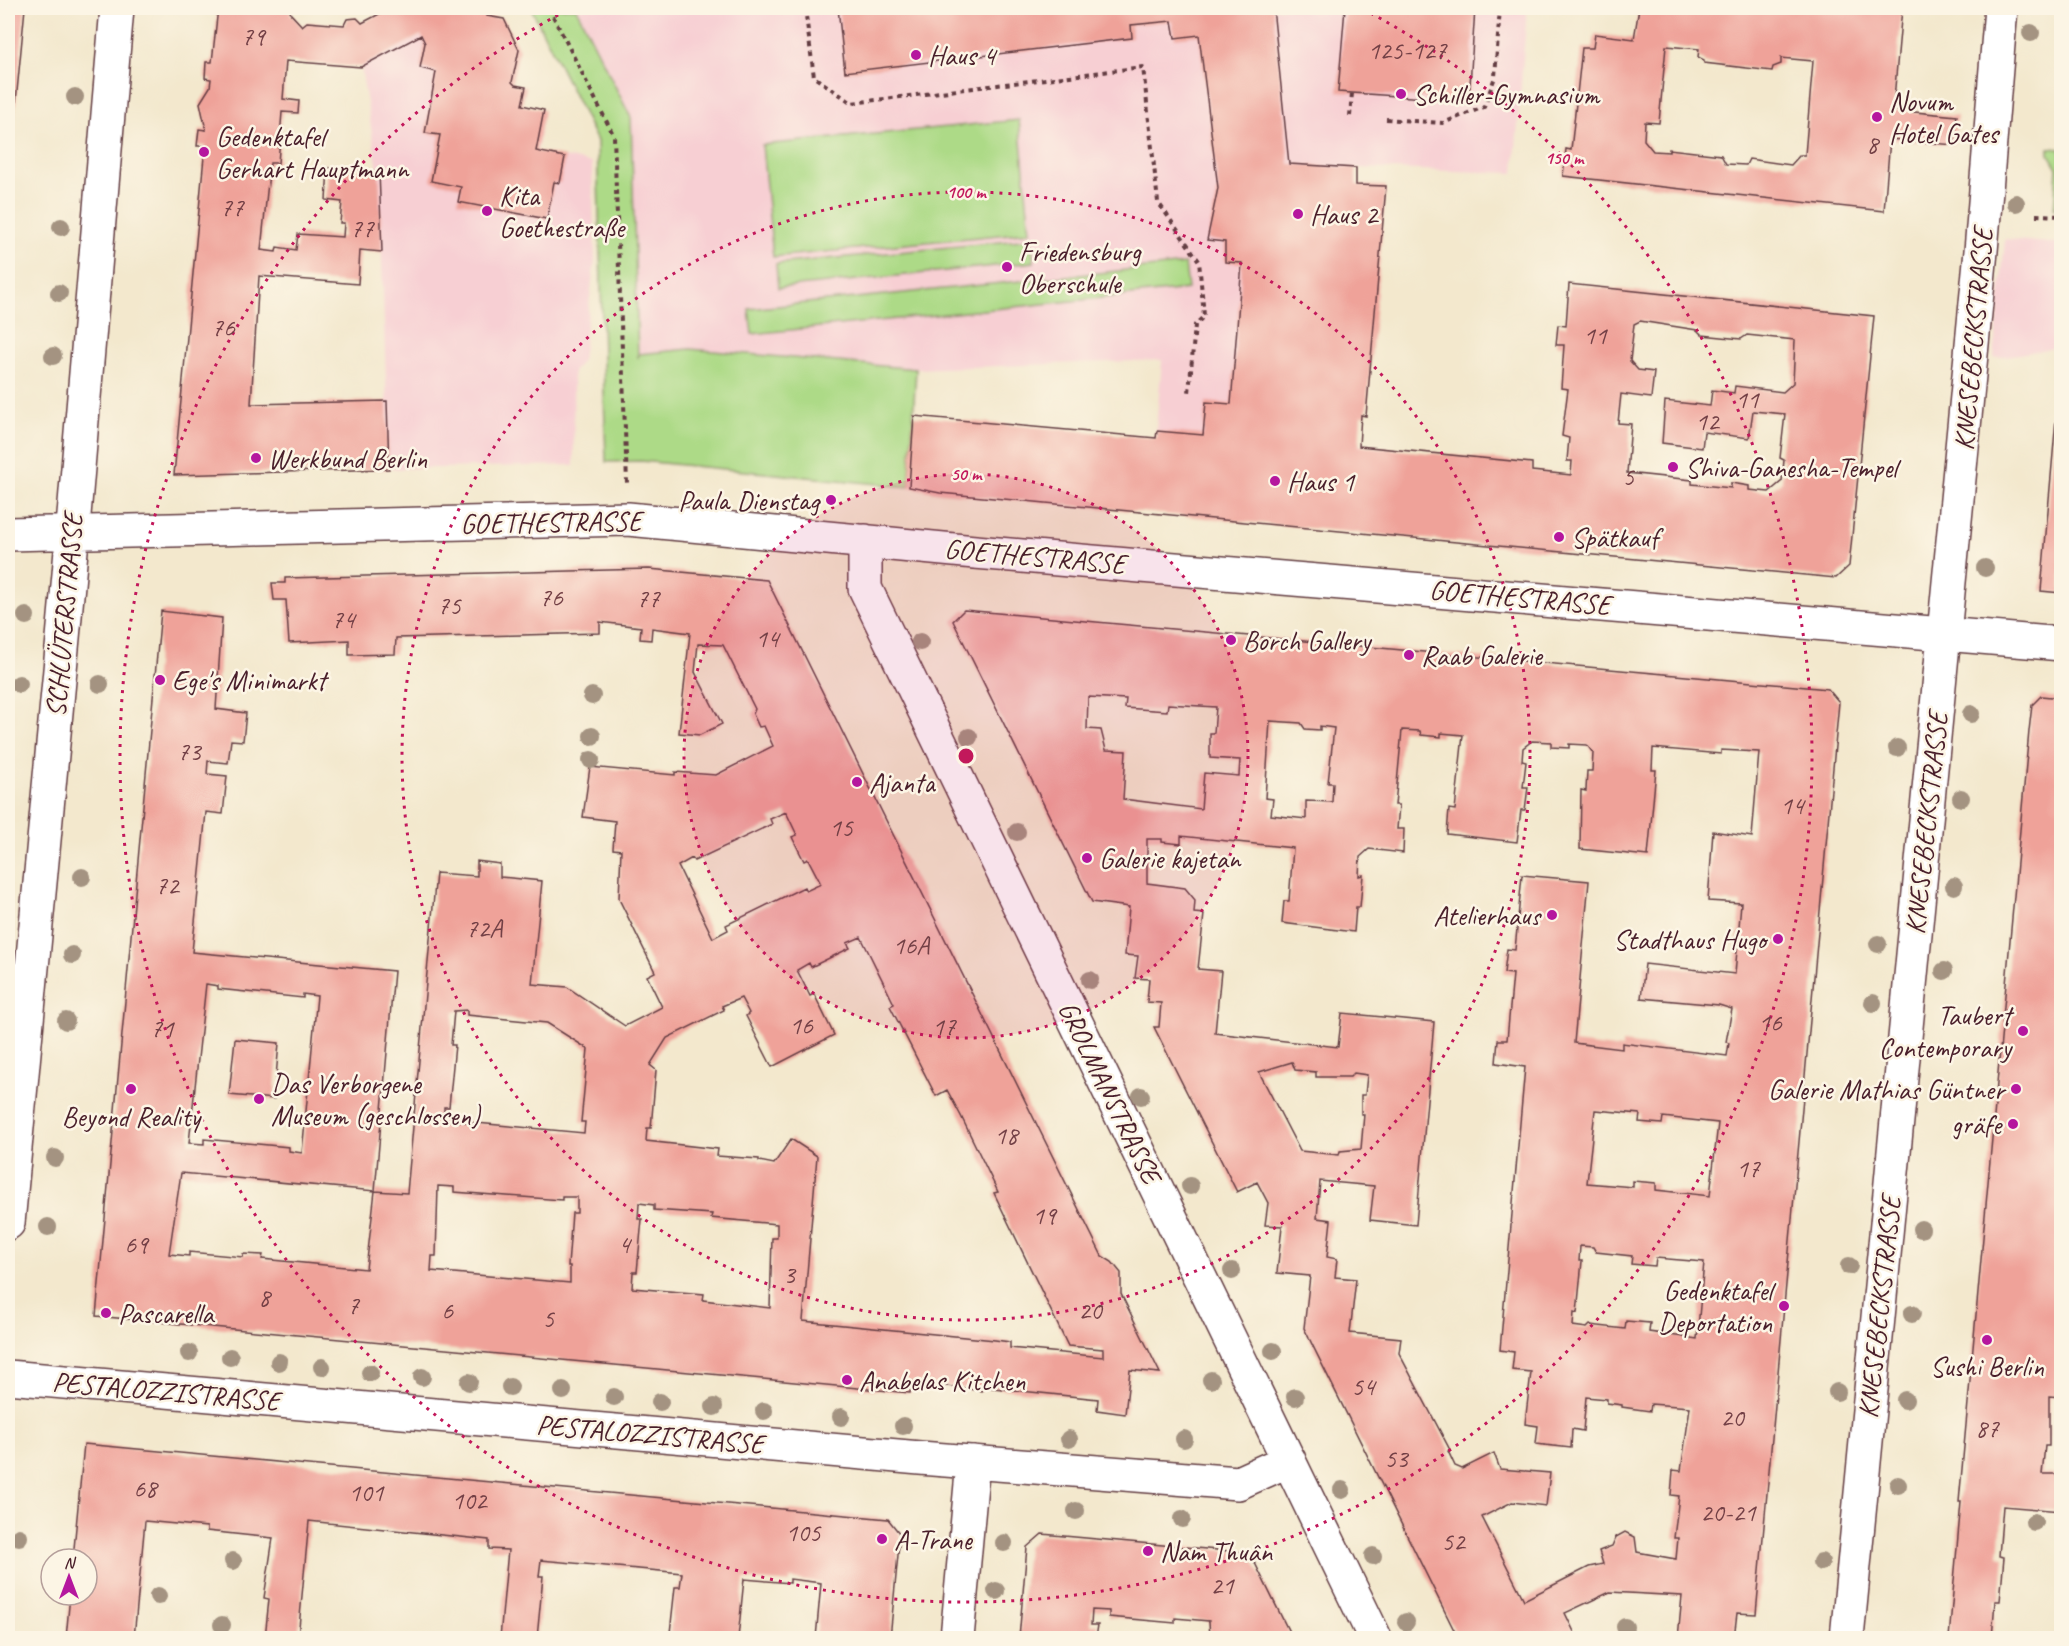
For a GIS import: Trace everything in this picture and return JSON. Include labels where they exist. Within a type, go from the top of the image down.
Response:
[{"type":"street","name":"SCHLÜTERSTRASSE","points":[[8,1223],[72,532],[117,8]]},
{"type":"street","name":"KNESEBECKSTRASSE","points":[[1847,1638],[1945,635],[2001,8]]},
{"type":"street","name":"GOETHESTRASSE","points":[[8,534],[628,519],[2061,644]]},
{"type":"street","name":"GROLMANSTRASSE","points":[[865,541],[865,588],[1376,1638]]},
{"type":"street","name":"PESTALOZZISTRASSE","points":[[8,1377],[973,1462],[1238,1483],[1289,1460]]},
{"type":"street","points":[[957,1638],[973,1462]]},
{"type":"path","points":[[549,8],[614,136],[628,519]]},
{"type":"path","points":[[805,8],[814,77],[852,103],[1143,67],[1158,202],[1199,261],[1204,316],[1195,325],[1190,393]]},
{"type":"path","points":[[1386,119],[1443,123],[1484,107],[1495,77],[1500,8]]},
{"type":"path","points":[[1350,116],[1352,93]]},
{"type":"path","points":[[2036,215],[2061,216]]},
{"type":"shaded area","name":"Kita Goethestraße","points":[[474,8],[483,8],[487,16],[504,19],[519,50],[512,82],[515,85],[526,87],[522,105],[544,110],[537,151],[592,163],[595,259],[582,360],[573,372],[574,465],[389,469],[379,176],[361,67]]},
{"type":"shaded area","name":"Friedensburg Oberschule","points":[[576,8],[1527,8],[1514,173],[1356,168],[1357,185],[1386,186],[1366,416],[1361,415],[1359,445],[1401,450],[1149,512],[1162,360],[916,369],[690,349],[639,354],[631,118]]},
{"type":"shaded area","points":[[2005,239],[2061,244],[2061,347],[1994,358]]},
{"type":"green space","points":[[531,8],[576,8],[631,118],[638,358],[639,354],[690,349],[916,369],[909,487],[641,461],[606,462],[597,141]]},
{"type":"green space","points":[[1019,120],[1030,232],[773,257],[762,145]]},
{"type":"green space","points":[[2049,148],[2061,149],[2061,210],[2054,209],[2057,168],[2049,154]]},
{"type":"green space","points":[[1031,239],[1034,262],[778,288],[776,264]]},
{"type":"green space","points":[[1185,264],[1188,289],[752,334],[749,309]]},
{"type":"building","points":[[8,8],[25,8],[9,175],[8,175]]},
{"type":"building","points":[[218,8],[292,8],[290,13],[302,26],[307,22],[344,25],[347,19],[357,18],[362,23],[383,12],[391,14],[393,8],[483,8],[487,16],[504,19],[519,50],[512,82],[515,85],[526,87],[522,105],[544,110],[536,151],[565,157],[560,183],[554,182],[547,219],[458,202],[461,187],[431,181],[440,135],[425,133],[436,72],[420,68],[425,43],[421,35],[361,67],[286,61],[283,99],[299,101],[298,113],[282,112],[278,163],[270,163],[261,250],[276,252],[277,247],[296,250],[298,234],[343,237],[344,223],[340,223],[342,202],[326,200],[328,168],[379,171],[382,252],[360,250],[358,284],[259,276],[251,404],[387,401],[389,469],[174,475],[205,146],[197,146],[199,129],[206,130],[200,103],[210,87],[211,79],[205,78],[206,62],[212,62]]},
{"type":"building","points":[[838,8],[1273,8],[1289,164],[1356,168],[1356,185],[1386,186],[1366,416],[1361,415],[1359,446],[1532,463],[1532,471],[1571,475],[1572,461],[1567,461],[1569,438],[1562,436],[1568,389],[1561,388],[1564,345],[1556,345],[1558,325],[1566,326],[1569,284],[1874,316],[1849,566],[1836,578],[940,493],[909,487],[914,416],[1156,438],[1157,431],[1203,435],[1206,402],[1231,404],[1242,263],[1225,262],[1225,242],[1207,240],[1218,188],[1199,35],[1175,38],[1172,21],[1131,25],[1132,38],[845,72]],"holes":[[[1640,321],[1697,330],[1702,335],[1741,339],[1747,335],[1795,340],[1793,383],[1783,392],[1735,386],[1734,393],[1712,390],[1710,406],[1665,401],[1662,443],[1702,448],[1704,432],[1749,438],[1753,411],[1785,414],[1780,458],[1784,460],[1782,481],[1769,492],[1749,490],[1749,486],[1731,483],[1731,488],[1692,484],[1692,480],[1627,473],[1631,424],[1618,423],[1621,394],[1651,398],[1654,372],[1638,370],[1630,361],[1634,324]]]},
{"type":"building","points":[[1345,8],[1475,8],[1469,101],[1338,92]]},
{"type":"building","points":[[1639,8],[1902,8],[1893,110],[1957,116],[1954,145],[1890,139],[1884,211],[1563,176],[1566,149],[1571,150],[1582,48],[1593,48],[1595,34],[1634,39]],"holes":[[[1666,46],[1699,49],[1698,57],[1704,60],[1704,63],[1772,71],[1773,67],[1781,64],[1781,58],[1813,61],[1805,155],[1800,155],[1791,165],[1749,159],[1746,165],[1726,164],[1721,155],[1669,149],[1669,152],[1653,151],[1644,140],[1645,122],[1659,123]]]},
{"type":"building","points":[[2061,373],[2061,593],[2041,591]]},
{"type":"building","points":[[649,569],[767,580],[1102,1256],[1112,1262],[1121,1273],[1121,1294],[1160,1373],[1130,1370],[1125,1414],[1097,1410],[1098,1399],[993,1388],[982,1387],[982,1391],[911,1381],[910,1393],[96,1316],[161,611],[222,618],[216,709],[246,713],[243,741],[231,740],[228,763],[208,761],[207,774],[227,776],[223,814],[206,812],[192,952],[394,971],[375,1191],[407,1193],[436,873],[477,876],[477,861],[500,864],[500,877],[542,881],[532,984],[567,987],[625,1026],[662,1007],[647,976],[655,972],[619,899],[621,850],[613,849],[615,821],[583,817],[590,767],[675,775],[675,772],[716,775],[773,746],[764,726],[759,727],[753,714],[755,709],[723,645],[698,644],[695,672],[722,724],[700,735],[679,733],[690,633],[652,628],[651,640],[640,639],[641,627],[600,622],[600,633],[396,638],[395,654],[349,655],[349,640],[289,643],[286,600],[274,600],[272,583],[285,583],[285,578]],"holes":[[[786,812],[797,835],[792,837],[804,861],[808,859],[821,884],[806,891],[804,887],[726,925],[728,930],[713,938],[678,866],[692,858],[694,861],[772,824],[770,819]],[[861,937],[894,1004],[890,1006],[936,1096],[947,1090],[998,1192],[994,1193],[1068,1346],[1103,1349],[1103,1357],[1010,1348],[1010,1342],[995,1340],[803,1321],[817,1156],[791,1139],[774,1164],[759,1161],[759,1159],[717,1156],[718,1149],[646,1141],[647,1128],[651,1128],[656,1070],[650,1065],[667,1038],[724,1010],[722,1006],[741,998],[749,1013],[746,1016],[772,1067],[834,1035],[814,994],[810,996],[797,970],[809,963],[811,967],[850,948],[847,943]],[[206,984],[218,986],[218,989],[303,998],[303,994],[317,996],[302,1153],[289,1151],[289,1147],[204,1139],[204,1144],[189,1143]],[[467,1010],[467,1015],[547,1023],[588,1049],[581,1122],[585,1122],[584,1133],[444,1120],[444,1107],[449,1107],[455,1045],[451,1045],[454,1011]],[[181,1173],[375,1191],[366,1269],[262,1259],[263,1255],[243,1254],[243,1257],[189,1252],[189,1256],[169,1254]],[[438,1186],[454,1187],[454,1192],[562,1200],[562,1197],[577,1197],[577,1213],[572,1213],[568,1266],[570,1266],[570,1283],[431,1271],[432,1256],[436,1256]],[[639,1203],[654,1205],[654,1210],[712,1214],[711,1218],[777,1224],[777,1238],[772,1238],[770,1308],[703,1300],[704,1294],[632,1288],[633,1272],[637,1272],[642,1219],[638,1219]]]},
{"type":"building","points":[[964,610],[1828,689],[1839,702],[1756,1614],[1737,1613],[1734,1638],[1678,1638],[1682,1596],[1610,1592],[1565,1613],[1577,1638],[1458,1638],[1304,1328],[1310,1276],[1277,1273],[1282,1226],[1265,1225],[1268,1203],[1257,1182],[1237,1192],[1154,1027],[1159,1027],[1161,1003],[1147,1002],[1149,979],[1135,978],[1138,956],[1125,955],[1129,907],[1092,902],[953,621]],"holes":[[[1088,697],[1126,699],[1125,708],[1167,711],[1168,704],[1216,707],[1214,733],[1210,733],[1210,758],[1240,760],[1239,776],[1204,773],[1201,809],[1123,799],[1126,751],[1106,750],[1101,730],[1087,729]],[[1270,721],[1301,723],[1305,729],[1320,730],[1320,726],[1334,728],[1328,783],[1333,783],[1332,802],[1306,801],[1306,819],[1271,815],[1273,799],[1265,798]],[[1402,730],[1420,731],[1421,735],[1441,737],[1441,733],[1463,735],[1455,810],[1449,809],[1447,834],[1517,842],[1521,810],[1525,810],[1528,787],[1523,787],[1526,762],[1522,761],[1523,748],[1532,741],[1551,742],[1551,747],[1569,748],[1569,744],[1587,745],[1593,753],[1592,771],[1587,771],[1586,791],[1581,790],[1580,849],[1648,856],[1656,770],[1652,770],[1653,748],[1721,754],[1721,750],[1759,752],[1752,837],[1713,831],[1708,901],[1741,903],[1735,974],[1645,964],[1641,998],[1719,1005],[1732,1009],[1726,1042],[1729,1043],[1727,1056],[1622,1043],[1622,1049],[1574,1043],[1589,881],[1522,875],[1515,950],[1507,949],[1504,973],[1513,974],[1507,1040],[1498,1040],[1496,1063],[1525,1067],[1500,1350],[1514,1352],[1512,1370],[1531,1372],[1525,1424],[1538,1426],[1536,1444],[1571,1448],[1572,1429],[1583,1431],[1586,1397],[1607,1399],[1607,1403],[1650,1411],[1651,1404],[1690,1407],[1681,1471],[1673,1470],[1671,1495],[1679,1496],[1674,1538],[1678,1538],[1676,1559],[1637,1552],[1635,1537],[1625,1532],[1616,1537],[1612,1546],[1599,1551],[1603,1564],[1589,1567],[1524,1600],[1482,1517],[1512,1502],[1546,1506],[1550,1473],[1500,1469],[1494,1453],[1462,1469],[1455,1466],[1448,1451],[1450,1450],[1399,1353],[1401,1338],[1350,1333],[1356,1279],[1335,1277],[1337,1259],[1327,1257],[1331,1220],[1317,1218],[1320,1181],[1374,1186],[1370,1220],[1416,1225],[1434,1022],[1342,1013],[1338,1047],[1215,1033],[1221,971],[1198,969],[1204,914],[1194,913],[1195,900],[1185,888],[1147,883],[1147,839],[1162,839],[1162,842],[1181,844],[1181,836],[1293,848],[1289,901],[1284,901],[1282,923],[1354,932],[1356,907],[1360,907],[1363,875],[1359,876],[1360,857],[1369,849],[1403,853],[1404,829],[1397,829],[1399,805],[1395,805]],[[1292,1062],[1295,1070],[1316,1072],[1316,1077],[1350,1077],[1354,1073],[1367,1075],[1365,1095],[1361,1095],[1361,1114],[1364,1114],[1361,1149],[1340,1151],[1339,1155],[1300,1151],[1259,1072]],[[1595,1110],[1640,1114],[1639,1122],[1662,1124],[1663,1117],[1718,1123],[1710,1196],[1656,1190],[1656,1183],[1633,1181],[1633,1187],[1587,1183]],[[1580,1246],[1593,1247],[1596,1252],[1632,1256],[1631,1264],[1655,1266],[1656,1258],[1704,1262],[1697,1339],[1649,1332],[1650,1323],[1626,1321],[1625,1329],[1590,1325],[1587,1328],[1573,1326],[1574,1312],[1577,1313],[1582,1261],[1579,1261]]]},
{"type":"building","points":[[2041,696],[2061,698],[2061,1296],[2059,1297],[2057,1326],[2061,1327],[2061,1397],[2049,1396],[2049,1446],[2045,1446],[2042,1474],[2061,1474],[2061,1511],[2003,1506],[1999,1556],[2004,1557],[2000,1601],[1995,1601],[1992,1638],[1949,1638],[1961,1502],[1959,1502],[2029,731],[2032,705]]},
{"type":"building","points":[[235,1039],[279,1043],[274,1099],[229,1095]]},
{"type":"building","points":[[84,1444],[888,1519],[900,1534],[890,1638],[816,1638],[821,1583],[790,1579],[790,1583],[744,1579],[738,1638],[675,1638],[676,1634],[670,1633],[675,1587],[680,1587],[682,1573],[541,1560],[539,1576],[543,1576],[537,1638],[500,1638],[508,1550],[489,1549],[489,1540],[309,1521],[298,1638],[265,1638],[269,1599],[264,1598],[273,1538],[207,1531],[207,1527],[145,1521],[134,1638],[66,1638],[69,1607],[99,1607],[99,1547],[74,1547]]},
{"type":"building","points":[[1042,1534],[1250,1553],[1292,1638],[1210,1638],[1209,1621],[1175,1618],[1175,1623],[1109,1617],[1109,1611],[1092,1610],[1091,1625],[1098,1625],[1096,1638],[1019,1638],[1027,1547]]},
{"type":"place","name":"Haus 4","points":[[916,55]]},
{"type":"place","name":"Schiller-Gymnasium","points":[[1401,94]]},
{"type":"place","name":"Novum Hotel Gates","points":[[1877,117]]},
{"type":"place","name":"Gedenktafel Gerhart Hauptmann","points":[[204,152]]},
{"type":"place","name":"Kita Goethestraße","points":[[487,211]]},
{"type":"place","name":"Haus 2","points":[[1298,214]]},
{"type":"place","name":"Friedensburg Oberschule","points":[[1007,267]]},
{"type":"place","name":"Werkbund Berlin","points":[[256,458]]},
{"type":"place","name":"Shiva-Ganesha-Tempel","points":[[1673,467]]},
{"type":"place","name":"Haus 1","points":[[1275,481]]},
{"type":"place","name":"Paula Dienstag","points":[[831,500]]},
{"type":"place","name":"Spätkauf","points":[[1559,537]]},
{"type":"place","name":"Borch Gallery","points":[[1231,640]]},
{"type":"place","name":"Raab Galerie","points":[[1409,655]]},
{"type":"place","name":"Ege's Minimarkt","points":[[160,680]]},
{"type":"place","name":"Ajanta","points":[[857,782]]},
{"type":"place","name":"Galerie kajetan","points":[[1087,858]]},
{"type":"place","name":"Atelierhaus","points":[[1552,915]]},
{"type":"place","name":"Stadthaus Hugo","points":[[1778,939]]},
{"type":"place","name":"Taubert Contemporary","points":[[2023,1031]]},
{"type":"place","name":"Beyond Reality","points":[[131,1089]]},
{"type":"place","name":"Galerie Mathias Güntner","points":[[2016,1089]]},
{"type":"place","name":"Das Verborgene Museum (geschlossen)","points":[[259,1099]]},
{"type":"place","name":"gräfe","points":[[2013,1124]]},
{"type":"place","name":"Gedenktafel Deportation","points":[[1784,1306]]},
{"type":"place","name":"Pascarella","points":[[106,1313]]},
{"type":"place","name":"Sushi Berlin","points":[[1987,1340]]},
{"type":"place","name":"Anabelas Kitchen","points":[[847,1380]]},
{"type":"place","name":"A-Trane","points":[[882,1539]]},
{"type":"place","name":"Nam Thuân","points":[[1148,1551]]}]
